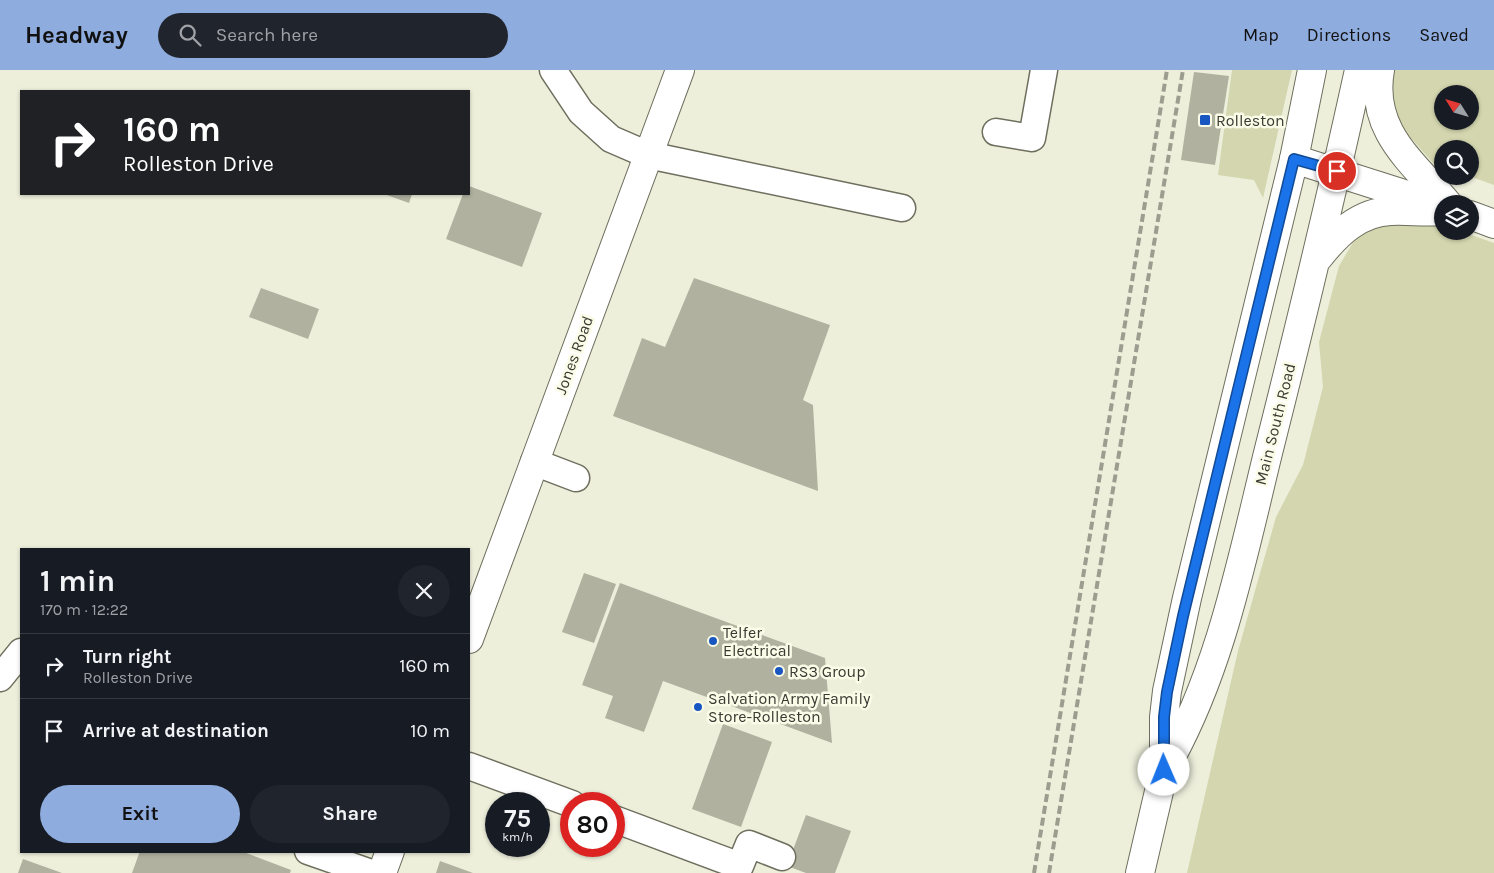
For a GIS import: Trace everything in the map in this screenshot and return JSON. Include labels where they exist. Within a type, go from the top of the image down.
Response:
[{"type":"main road","name":"Jones Road","points":[[470,636],[680,70]]},
{"type":"main road","name":"Main South Road","points":[[1140,873],[1164,770],[1164,726],[1167,692],[1203,505],[1294,159],[1312,70]]},
{"type":"main road","name":"Main South Road","points":[[1164,770],[1180,742],[1200,697],[1223,628],[1316,261],[1359,70]]},
{"type":"main road","points":[[1380,70],[1378,81],[1379,110],[1387,129],[1409,161],[1440,195]]},
{"type":"main road","points":[[1294,159],[1337,171],[1434,203]]},
{"type":"main road","points":[[1316,261],[1340,233],[1365,216],[1390,211],[1434,211]]},
{"type":"main road","points":[[1479,218],[1494,224]]},
{"type":"main road","points":[[382,873],[389,853]]},
{"type":"lane","points":[[553,70],[581,112],[611,139],[648,155],[902,208]]},
{"type":"lane","points":[[996,132],[1032,138],[1044,70]]},
{"type":"lane","points":[[534,462],[576,478]]},
{"type":"lane","points":[[0,678],[20,653]]},
{"type":"lane","points":[[470,766],[560,800]]},
{"type":"lane","points":[[625,823],[740,866],[748,844],[782,857]]},
{"type":"lane","points":[[314,853],[371,873]]},
{"type":"green space","points":[[1232,70],[1292,70],[1263,198],[1254,180],[1218,175]]},
{"type":"green space","points":[[1389,70],[1494,70],[1494,185],[1479,180],[1479,140],[1434,140],[1434,164],[1392,117]]},
{"type":"green space","points":[[1434,222],[1434,240],[1479,240],[1479,238],[1494,243],[1494,873],[1187,873],[1238,651],[1276,517],[1303,465],[1323,387],[1319,342],[1339,266],[1358,234],[1376,224]]},
{"type":"building","name":"Rolleston","points":[[1194,72],[1229,76],[1215,165],[1181,160]]},
{"type":"building","points":[[470,186],[542,213],[522,267],[446,239],[463,195],[470,195]]},
{"type":"building","points":[[387,195],[412,195],[409,203]]},
{"type":"building","points":[[694,278],[830,325],[803,400],[813,405],[818,491],[613,416],[642,338],[665,347]]},
{"type":"building","points":[[261,288],[319,309],[308,339],[249,317]]},
{"type":"building","points":[[584,573],[616,584],[594,643],[562,632]]},
{"type":"building","points":[[620,583],[825,658],[832,743],[663,681],[644,732],[605,718],[613,696],[582,685]]},
{"type":"building","points":[[723,724],[772,742],[741,827],[692,809]]},
{"type":"building","points":[[806,815],[851,831],[835,873],[806,873],[787,866]]},
{"type":"building","points":[[139,853],[246,853],[291,870],[290,873],[132,873]]},
{"type":"building","points":[[23,859],[62,873],[18,873]]},
{"type":"building","points":[[440,861],[473,873],[436,873]]},
{"type":"railway","points":[[1034,873],[1167,70]]},
{"type":"railway","points":[[1049,873],[1183,70]]},
{"type":"place","name":"Rolleston","points":[[1205,120]]},
{"type":"place","name":"Telfer Electrical","points":[[713,641]]},
{"type":"place","name":"RS3 Group","points":[[779,671]]},
{"type":"place","name":"Salvation Army Family Store-Rolleston","points":[[698,707]]},
{"type":"route","points":[[1164,770],[1164,717],[1167,692],[1183,616],[1294,159],[1337,171]]}]
